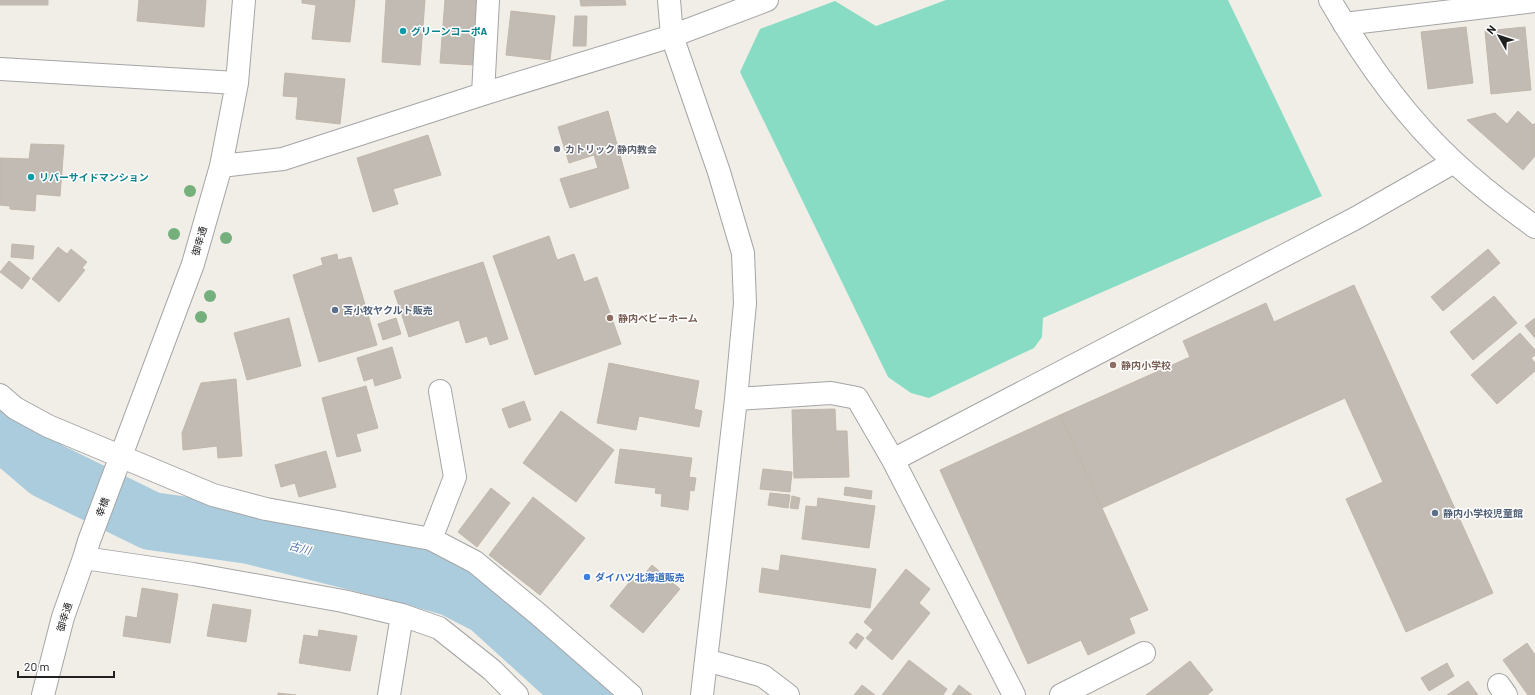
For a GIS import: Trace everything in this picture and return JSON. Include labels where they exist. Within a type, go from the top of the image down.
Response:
[{"type":"street","name":"御幸通","points":[[118,465],[193,264],[221,166],[236,83],[244,0]]},
{"type":"street","points":[[483,94],[488,0]]},
{"type":"street","points":[[670,0],[672,36],[719,172],[743,253],[745,303],[736,399],[702,695]]},
{"type":"street","points":[[221,166],[283,159],[483,94],[672,36],[767,0]]},
{"type":"street","points":[[1330,0],[1368,62],[1426,134],[1454,162],[1510,209],[1535,227]]},
{"type":"street","points":[[1344,24],[1535,1]]},
{"type":"street","points":[[0,69],[236,83]]},
{"type":"street","points":[[893,460],[1356,218],[1454,162]]},
{"type":"street","points":[[430,539],[454,477],[440,391]]},
{"type":"street","points":[[736,399],[831,393],[857,398],[893,460],[1014,695]]},
{"type":"street","points":[[0,395],[15,408],[118,465],[213,495],[266,508],[430,539],[475,562],[538,614],[631,695]]},
{"type":"street","name":"幸橋","points":[[87,549],[118,465]]},
{"type":"street","name":"御幸通","points":[[44,695],[63,616],[87,549]]},
{"type":"street","points":[[87,549],[193,574],[335,600],[402,615],[439,628],[492,670],[517,695]]},
{"type":"street","points":[[389,695],[402,615]]},
{"type":"street","points":[[1061,695],[1144,653]]},
{"type":"street","points":[[706,660],[762,676],[788,695]]},
{"type":"green space","points":[[946,0],[1228,0],[1322,196],[1043,318],[1042,337],[1034,348],[929,398],[911,393],[888,377],[740,72],[760,29],[835,1],[876,26]]},
{"type":"building","points":[[0,0],[48,0],[48,5],[0,5]]},
{"type":"building","points":[[139,0],[206,0],[204,27],[137,21]]},
{"type":"building","points":[[302,0],[355,0],[350,42],[312,39],[316,5],[302,3]]},
{"type":"building","name":"グリーンコーポA","points":[[386,0],[425,0],[420,65],[382,62]]},
{"type":"building","points":[[445,0],[479,0],[474,65],[440,63]]},
{"type":"building","points":[[580,0],[625,0],[626,5],[581,6]]},
{"type":"building","points":[[511,11],[555,16],[550,60],[506,55]]},
{"type":"building","points":[[575,16],[587,16],[586,46],[573,46]]},
{"type":"building","points":[[1466,27],[1473,83],[1428,89],[1421,32]]},
{"type":"building","points":[[1525,27],[1531,90],[1491,94],[1485,31]]},
{"type":"building","points":[[285,73],[345,79],[340,124],[296,119],[298,97],[283,96]]},
{"type":"building","points":[[608,111],[629,188],[570,208],[560,179],[598,168],[594,155],[569,163],[558,127]]},
{"type":"building","points":[[1518,111],[1533,125],[1535,123],[1535,156],[1523,170],[1467,120],[1495,113],[1507,124]]},
{"type":"building","points":[[428,135],[441,175],[393,189],[398,204],[373,212],[357,158]]},
{"type":"building","name":"リバーサイドマンション","points":[[31,144],[64,145],[60,196],[36,194],[35,211],[10,209],[10,206],[0,205],[0,158],[29,159]]},
{"type":"building","points":[[549,236],[557,260],[574,254],[584,282],[597,277],[621,344],[535,375],[493,256]]},
{"type":"building","points":[[12,244],[34,246],[33,259],[11,257]]},
{"type":"building","points":[[58,247],[67,254],[71,249],[87,262],[82,268],[85,270],[59,302],[32,279]]},
{"type":"building","points":[[1488,249],[1500,263],[1443,311],[1431,297]]},
{"type":"building","name":"苫小牧ヤクルト販売","points":[[337,254],[338,260],[351,257],[377,345],[319,362],[293,275],[323,265],[321,258]]},
{"type":"building","points":[[9,261],[30,278],[22,289],[0,272]]},
{"type":"building","points":[[483,262],[508,339],[490,345],[487,336],[466,343],[459,320],[409,337],[394,291]]},
{"type":"building","points":[[1354,285],[1493,593],[1406,632],[1346,499],[1383,482],[1345,398],[1102,508],[1060,415],[1190,357],[1183,341],[1266,303],[1274,322]]},
{"type":"building","points":[[1494,296],[1517,323],[1473,360],[1450,332]]},
{"type":"building","points":[[289,318],[301,366],[247,380],[234,333]]},
{"type":"building","points":[[396,318],[401,334],[383,340],[378,324]]},
{"type":"building","points":[[1535,318],[1535,338],[1525,326]]},
{"type":"building","points":[[1520,333],[1535,350],[1535,355],[1531,358],[1535,363],[1535,371],[1497,404],[1471,375]]},
{"type":"building","points":[[392,347],[401,378],[375,386],[373,378],[364,381],[357,358]]},
{"type":"building","points":[[609,363],[699,381],[694,409],[702,411],[699,427],[639,416],[636,430],[597,423]]},
{"type":"building","points":[[236,379],[242,456],[218,458],[217,446],[183,450],[182,433],[201,383]]},
{"type":"building","points":[[366,386],[378,428],[356,434],[361,451],[337,457],[322,398]]},
{"type":"building","points":[[524,401],[531,420],[509,428],[502,409]]},
{"type":"building","points":[[835,409],[836,431],[847,431],[849,477],[794,478],[792,410]]},
{"type":"building","points":[[561,411],[614,450],[576,502],[523,463]]},
{"type":"building","points":[[1060,415],[1148,610],[1129,618],[1135,633],[1088,655],[1081,640],[1028,664],[940,470]]},
{"type":"building","points":[[620,449],[692,458],[689,477],[696,478],[694,491],[690,490],[688,510],[661,506],[662,494],[655,493],[656,488],[615,483]]},
{"type":"building","points":[[326,451],[336,487],[299,497],[295,483],[281,487],[275,465]]},
{"type":"building","points":[[763,469],[792,472],[790,492],[760,489]]},
{"type":"building","points":[[845,487],[872,491],[871,499],[844,495]]},
{"type":"building","points":[[491,488],[510,503],[477,547],[458,532]]},
{"type":"building","points":[[770,493],[790,495],[788,508],[768,505]]},
{"type":"building","points":[[792,496],[800,498],[798,509],[790,508]]},
{"type":"building","points":[[533,497],[585,538],[540,595],[489,555]]},
{"type":"building","points":[[818,498],[875,506],[869,548],[802,539],[806,506],[817,507]]},
{"type":"building","points":[[781,555],[876,569],[870,608],[759,592],[762,568],[779,571]]},
{"type":"building","points":[[652,565],[680,589],[643,633],[610,606],[632,579],[637,583]]},
{"type":"building","points":[[906,569],[930,589],[919,603],[930,613],[892,660],[866,638],[873,630],[864,622]]},
{"type":"building","points":[[142,588],[178,594],[170,643],[123,636],[126,616],[137,618]]},
{"type":"building","points":[[213,604],[251,610],[246,642],[207,636]]},
{"type":"building","points":[[319,630],[357,636],[350,671],[299,663],[304,635],[318,637]]},
{"type":"building","points":[[857,633],[864,638],[856,649],[849,643]]},
{"type":"building","points":[[1527,643],[1535,655],[1535,695],[1528,695],[1503,660]]},
{"type":"building","points":[[909,660],[947,689],[943,695],[882,695]]},
{"type":"building","points":[[1190,661],[1213,690],[1207,695],[1146,695]]},
{"type":"building","points":[[1447,663],[1454,676],[1429,691],[1421,678]]},
{"type":"building","points":[[1468,681],[1478,695],[1447,695]]},
{"type":"building","points":[[862,685],[875,695],[854,695]]},
{"type":"building","points":[[959,685],[972,695],[952,695]]},
{"type":"building","points":[[278,693],[296,695],[278,695]]},
{"type":"waterway","name":"古川","points":[[0,430],[47,470],[151,521],[250,535],[394,571],[451,587],[488,606],[586,695]]},
{"type":"place","name":"グリーンコーポA","points":[[403,31]]},
{"type":"place","name":"カトリック 静内教会","points":[[557,149]]},
{"type":"place","name":"リバーサイドマンション","points":[[31,177]]},
{"type":"place","name":"苫小牧ヤクルト販売","points":[[335,310]]},
{"type":"place","name":"静内ベビーホーム","points":[[610,318]]},
{"type":"place","name":"静内小学校","points":[[1113,365]]},
{"type":"place","name":"静内小学校児童館","points":[[1435,513]]},
{"type":"place","name":"ダイハツ北海道販売","points":[[587,577]]}]
